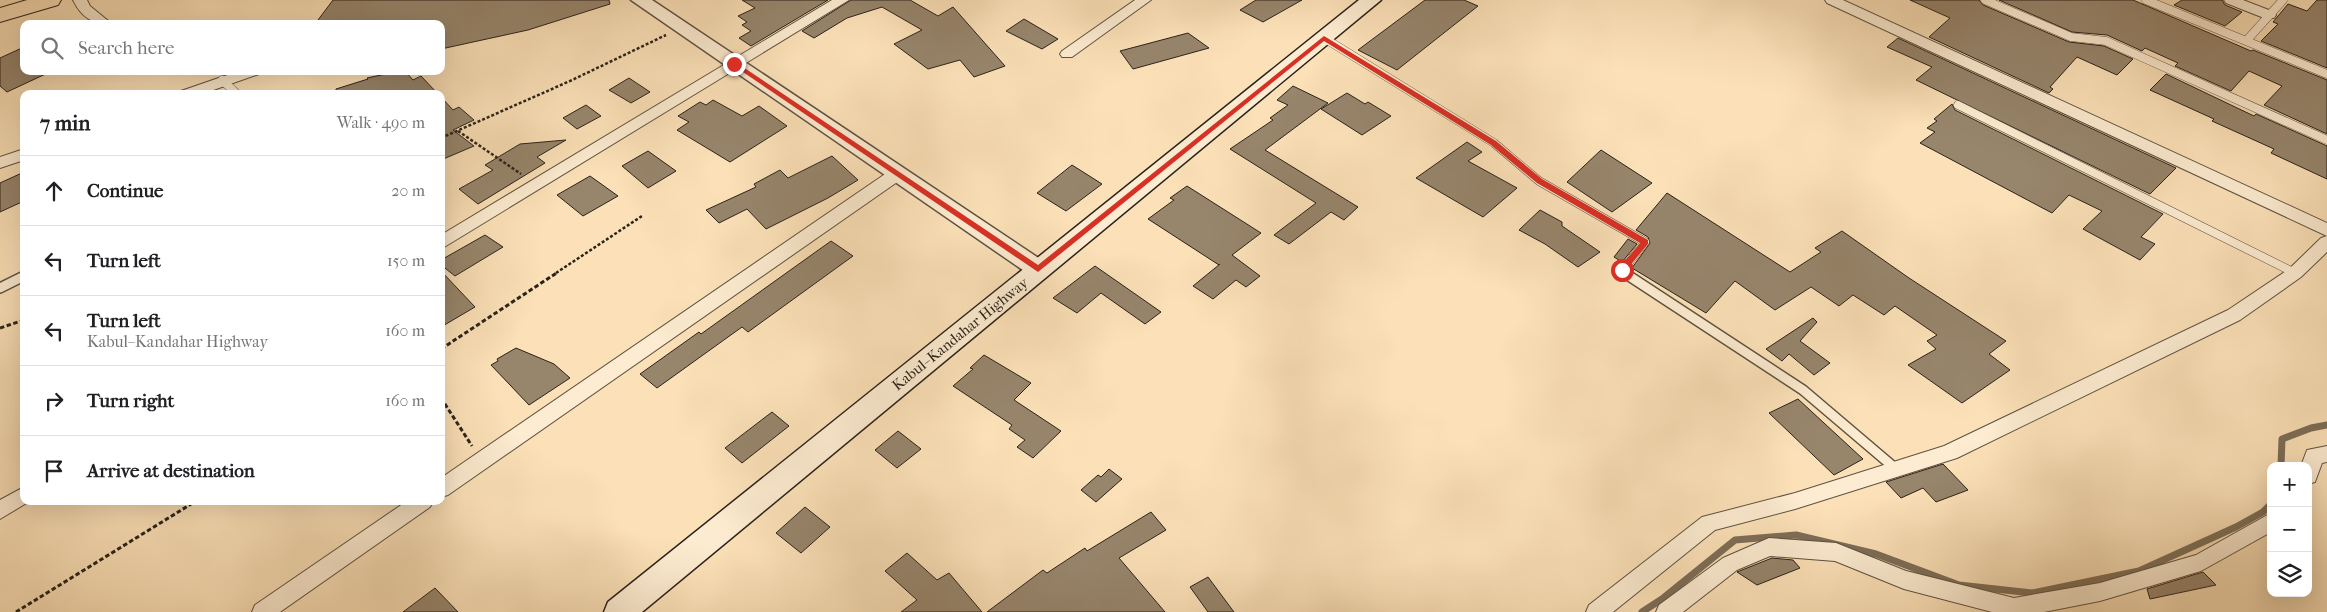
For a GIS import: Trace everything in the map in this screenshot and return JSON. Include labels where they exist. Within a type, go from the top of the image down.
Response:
[{"type":"highway","points":[[0,15],[50,0]]},
{"type":"main road","name":"Kabul–Kandahar Highway","points":[[619,612],[1038,269],[1371,0]]},
{"type":"street","points":[[80,0],[84,8],[100,20]]},
{"type":"street","points":[[640,0],[1038,269]]},
{"type":"street","points":[[445,241],[842,0]]},
{"type":"street","points":[[1067,54],[1144,0]]},
{"type":"street","points":[[1832,0],[2327,230]]},
{"type":"street","points":[[2231,0],[2269,15]]},
{"type":"street","points":[[196,90],[240,75]]},
{"type":"street","points":[[0,163],[20,156]]},
{"type":"street","points":[[445,486],[896,174]]},
{"type":"street","points":[[1597,612],[1710,523],[1795,501],[1950,452],[2234,315],[2295,272],[2327,242]]},
{"type":"street","points":[[2312,463],[2314,456],[2327,454]]},
{"type":"street","points":[[0,510],[20,498]]},
{"type":"street","points":[[263,612],[417,505]]},
{"type":"street","points":[[1667,612],[1730,564],[1768,547],[1836,552],[1904,580],[2014,608],[2100,592],[2201,562],[2267,524]]},
{"type":"lane","points":[[1985,0],[2071,37],[2106,42],[2327,140]]},
{"type":"lane","points":[[2146,0],[2327,74]]},
{"type":"lane","points":[[2246,40],[2283,0]]},
{"type":"lane","points":[[1324,38],[1494,143],[1539,181],[1645,242],[1622,270],[1803,390],[1896,469]]},
{"type":"lane","points":[[222,80],[233,90]]},
{"type":"lane","points":[[1958,105],[2295,272]]},
{"type":"lane","points":[[0,288],[20,278]]},
{"type":"path","points":[[445,136],[570,81],[681,28]]},
{"type":"path","points":[[457,131],[537,185]]},
{"type":"path","points":[[445,346],[642,216]]},
{"type":"path","points":[[0,328],[20,321]]},
{"type":"path","points":[[445,404],[481,461]]},
{"type":"path","points":[[16,612],[190,505]]},
{"type":"building","points":[[333,0],[609,0],[610,4],[528,30],[445,48],[445,20],[318,20]]},
{"type":"building","points":[[742,0],[828,0],[751,46],[739,38],[751,31],[742,25],[747,22],[738,16],[755,8]]},
{"type":"building","points":[[851,0],[910,0],[938,16],[953,7],[1005,66],[974,77],[960,60],[928,69],[894,44],[922,30],[882,7],[847,18],[814,38],[802,31]]},
{"type":"building","points":[[1256,0],[1302,0],[1263,22],[1240,10]]},
{"type":"building","points":[[1425,0],[1464,0],[1478,6],[1397,70],[1358,50]]},
{"type":"building","points":[[1910,0],[1979,0],[1983,5],[2069,42],[2104,46],[2133,59],[2117,75],[2077,57],[2050,87],[2053,89],[2049,93],[1929,37],[1950,18]]},
{"type":"building","points":[[1999,0],[2133,0],[2251,51],[2253,50],[2327,80],[2327,134],[2264,105],[2282,86],[2249,71],[2231,91],[2175,66],[2178,63],[2145,48],[2142,51],[2107,35],[2072,32]]},
{"type":"building","points":[[2182,0],[2222,0],[2225,5],[2242,12],[2225,26],[2174,5]]},
{"type":"building","points":[[2317,0],[2327,0],[2327,68],[2261,41],[2278,24],[2273,22],[2288,4],[2307,11]]},
{"type":"building","points":[[1024,19],[1058,39],[1042,49],[1006,31]]},
{"type":"building","points":[[1188,33],[1209,48],[1133,69],[1120,51]]},
{"type":"building","points":[[1898,38],[2176,168],[2150,194],[1916,80],[1932,67],[1887,47]]},
{"type":"building","points":[[20,49],[20,75],[43,75],[7,92],[0,86],[0,58]]},
{"type":"building","points":[[2166,74],[2254,116],[2256,114],[2327,146],[2327,179],[2271,153],[2274,149],[2150,90]]},
{"type":"building","points":[[381,75],[409,75],[413,80],[421,76],[434,90],[336,90],[367,78]]},
{"type":"building","points":[[629,78],[650,92],[631,103],[609,90]]},
{"type":"building","points":[[1293,86],[1328,103],[1265,150],[1358,207],[1344,220],[1331,212],[1289,244],[1274,235],[1316,203],[1230,149],[1273,120],[1270,118],[1288,105],[1277,100]]},
{"type":"building","points":[[1347,93],[1365,104],[1368,102],[1391,116],[1362,135],[1321,109]]},
{"type":"building","points":[[713,100],[742,116],[759,106],[787,126],[730,162],[677,130],[689,122],[678,116],[700,102],[706,105]]},
{"type":"building","points":[[445,101],[453,110],[459,107],[474,120],[453,130],[474,146],[445,158]]},
{"type":"building","points":[[1952,104],[1955,110],[2163,214],[2141,237],[2155,244],[2140,260],[2083,229],[2102,211],[2069,195],[2052,213],[1920,143],[1935,132],[1927,128],[1937,121],[1934,119]]},
{"type":"building","points":[[586,105],[601,116],[577,129],[563,118]]},
{"type":"building","points":[[566,140],[537,157],[545,163],[478,204],[459,189],[493,170],[485,165],[520,144]]},
{"type":"building","points":[[1467,142],[1482,152],[1468,161],[1517,188],[1483,217],[1416,178]]},
{"type":"building","points":[[1601,150],[1652,183],[1612,212],[1567,182]]},
{"type":"building","points":[[648,151],[676,171],[648,188],[622,166]]},
{"type":"building","points":[[832,156],[858,180],[828,198],[766,229],[747,209],[719,223],[706,210],[756,187],[754,184],[780,170],[788,178]]},
{"type":"building","points":[[1072,165],[1102,184],[1066,211],[1037,193]]},
{"type":"building","points":[[20,174],[20,203],[0,212],[0,183]]},
{"type":"building","points":[[590,176],[618,196],[583,216],[557,195]]},
{"type":"building","points":[[1187,186],[1261,233],[1232,255],[1260,276],[1246,287],[1236,280],[1213,299],[1193,286],[1219,265],[1148,219],[1174,200],[1170,198]]},
{"type":"building","points":[[1667,193],[1790,272],[1821,252],[1815,248],[1842,231],[1909,278],[2006,341],[1989,354],[2010,370],[1962,403],[1908,365],[1936,349],[1927,341],[1937,335],[1895,306],[1884,315],[1853,295],[1839,306],[1811,287],[1775,310],[1735,281],[1706,313],[1632,268],[1650,243],[1648,237],[1636,230]]},
{"type":"building","points":[[1540,210],[1562,222],[1562,226],[1600,252],[1578,267],[1545,244],[1519,230]]},
{"type":"building","points":[[485,235],[503,247],[455,276],[445,268],[445,258]]},
{"type":"building","points":[[1628,239],[1637,244],[1622,262],[1614,257]]},
{"type":"building","points":[[831,241],[853,256],[748,332],[742,327],[657,388],[640,374],[699,332],[701,334]]},
{"type":"building","points":[[1095,266],[1161,312],[1145,324],[1101,293],[1077,313],[1053,298]]},
{"type":"building","points":[[445,275],[475,307],[445,325]]},
{"type":"building","points":[[1813,318],[1817,322],[1800,341],[1830,363],[1814,375],[1789,354],[1782,361],[1766,349]]},
{"type":"building","points":[[516,348],[554,364],[570,378],[529,405],[491,365],[498,361],[497,359]]},
{"type":"building","points":[[984,355],[1031,383],[1014,400],[1061,431],[1033,458],[1017,447],[1025,440],[1009,429],[1012,425],[953,386],[973,369],[970,368]]},
{"type":"building","points":[[1798,399],[1863,459],[1834,475],[1769,413]]},
{"type":"building","points":[[772,412],[789,426],[742,463],[725,448]]},
{"type":"building","points":[[898,431],[921,449],[897,468],[875,450]]},
{"type":"building","points":[[1943,464],[1968,490],[1936,502],[1923,488],[1901,498],[1886,482]]},
{"type":"building","points":[[1109,469],[1122,479],[1096,502],[1081,490],[1098,475],[1101,477]]},
{"type":"building","points":[[805,507],[830,527],[801,553],[776,533]]},
{"type":"building","points":[[1151,512],[1166,530],[1119,558],[1165,612],[987,612],[1043,570],[1047,573],[1085,548],[1087,551]]},
{"type":"building","points":[[907,553],[937,580],[949,573],[982,612],[901,612],[917,600],[885,571]]},
{"type":"building","points":[[1772,558],[1793,560],[1800,568],[1757,585],[1737,572]]},
{"type":"building","points":[[2203,572],[2216,585],[2150,599],[2147,589]]},
{"type":"building","points":[[1208,577],[1234,612],[1208,612],[1190,587]]},
{"type":"building","points":[[435,588],[458,612],[403,612]]},
{"type":"waterway","points":[[2281,462],[2282,439],[2311,428],[2327,425]]},
{"type":"waterway","points":[[1642,612],[1662,599],[1735,540],[1796,535],[1876,554],[1959,585],[2032,593],[2139,571],[2236,527],[2263,512],[2268,507]]},
{"type":"route","points":[[734,64],[1038,269],[1324,38],[1494,143],[1539,181],[1645,242],[1622,270]]}]
